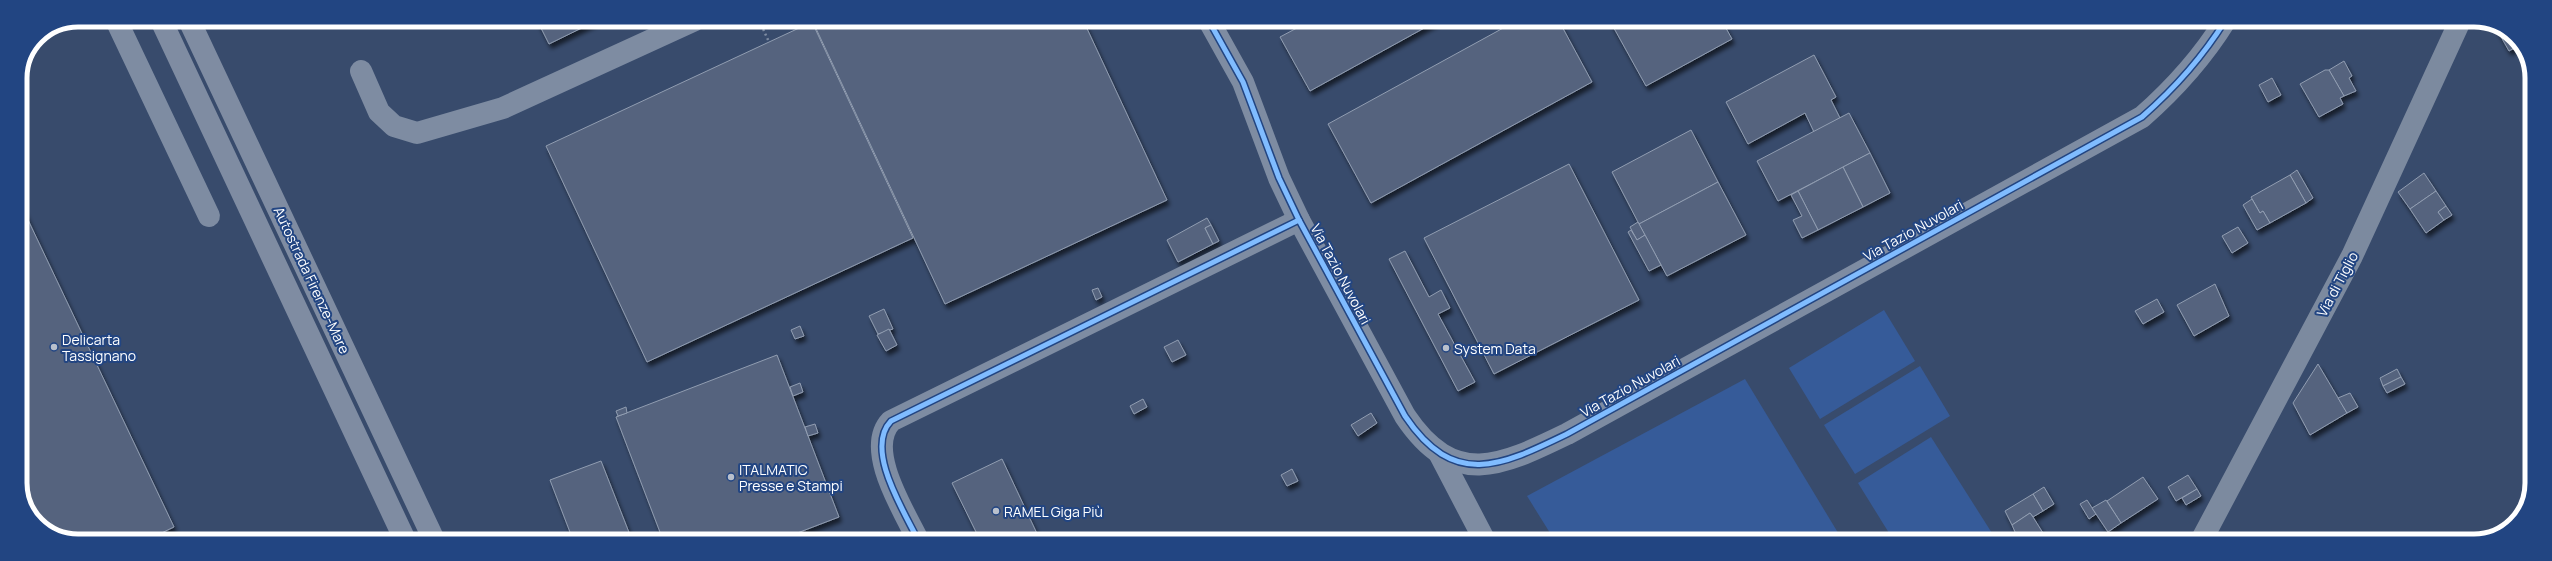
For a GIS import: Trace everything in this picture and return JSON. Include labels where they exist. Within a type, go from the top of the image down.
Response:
[{"type":"highway","name":"Autostrada Firenze-Mare","points":[[164,27],[402,534]]},
{"type":"highway","name":"Autostrada Firenze-Mare","points":[[192,27],[431,534]]},
{"type":"main road","name":"Via di Tiglio","points":[[2205,534],[2352,256],[2457,27]]},
{"type":"street","points":[[119,27],[208,216]]},
{"type":"street","points":[[361,72],[379,112],[394,126],[417,133],[503,108],[680,27]]},
{"type":"street","name":"Via Tazio Nuvolari","points":[[1214,27],[1243,82],[1279,178],[1299,220],[1405,416],[1416,432],[1439,453],[1457,462],[1474,465],[1500,463],[1520,457],[1769,324],[2142,117],[2176,87],[2209,48],[2221,27]]},
{"type":"street","points":[[915,534],[891,484],[881,451],[881,439],[884,428],[891,421],[1299,220]]},
{"type":"street","points":[[1439,453],[1482,534]]},
{"type":"path","points":[[762,27],[770,42]]},
{"type":"shaded area","points":[[1884,310],[1915,361],[1820,419],[1789,368]]},
{"type":"shaded area","points":[[1920,366],[1950,416],[1855,474],[1824,425]]},
{"type":"shaded area","points":[[1745,379],[1839,534],[1551,534],[1527,496]]},
{"type":"shaded area","points":[[1931,437],[1993,534],[1890,534],[1858,483]]},
{"type":"building","points":[[540,27],[584,27],[549,44]]},
{"type":"building","points":[[801,27],[814,27],[913,238],[647,362],[546,146]]},
{"type":"building","points":[[815,27],[1086,27],[1167,200],[945,304]]},
{"type":"building","points":[[1299,27],[1426,27],[1310,91],[1280,37]]},
{"type":"building","points":[[1505,27],[1562,27],[1592,82],[1371,203],[1328,124]]},
{"type":"building","points":[[1613,27],[1725,27],[1732,39],[1646,86]]},
{"type":"building","points":[[2499,34],[2505,37],[2515,48],[2509,51]]},
{"type":"building","points":[[1814,55],[1836,97],[1831,100],[1840,118],[1814,132],[1805,113],[1748,144],[1726,102]]},
{"type":"building","points":[[2344,61],[2352,76],[2349,78],[2356,91],[2344,96],[2329,70]]},
{"type":"building","points":[[2325,70],[2329,70],[2344,96],[2340,98],[2343,104],[2319,117],[2300,84]]},
{"type":"building","points":[[2272,78],[2281,95],[2268,102],[2259,85]]},
{"type":"building","points":[[1849,113],[1870,153],[1778,201],[1757,161]]},
{"type":"building","points":[[1691,130],[1718,182],[1639,224],[1612,172]]},
{"type":"building","points":[[1870,153],[1890,193],[1863,207],[1843,167]]},
{"type":"building","points":[[1569,164],[1639,300],[1494,374],[1424,238]]},
{"type":"building","points":[[1843,167],[1863,207],[1818,230],[1798,191]]},
{"type":"building","points":[[2297,170],[2313,198],[2306,203],[2290,175]]},
{"type":"building","points":[[2424,173],[2436,191],[2410,209],[2398,192]]},
{"type":"building","points":[[2290,175],[2306,203],[2270,223],[2263,211],[2260,213],[2251,197]]},
{"type":"building","points":[[1718,182],[1746,235],[1667,276],[1639,224]]},
{"type":"building","points":[[1798,191],[1818,230],[1802,238],[1793,220],[1802,216],[1791,195]]},
{"type":"building","points":[[2436,191],[2446,206],[2438,212],[2444,220],[2426,233],[2410,209]]},
{"type":"building","points":[[2252,199],[2260,213],[2263,211],[2270,223],[2257,230],[2243,205]]},
{"type":"building","points":[[2446,206],[2452,215],[2444,220],[2438,212]]},
{"type":"building","name":"Delicarta Tassignano","points":[[27,218],[174,527],[159,534],[68,533],[52,527],[44,521],[31,503],[27,487]]},
{"type":"building","points":[[1207,218],[1211,225],[1205,228],[1213,244],[1178,262],[1167,240]]},
{"type":"building","points":[[1638,222],[1645,235],[1637,240],[1630,227]]},
{"type":"building","points":[[1211,225],[1219,241],[1213,244],[1205,228]]},
{"type":"building","points":[[2238,227],[2248,243],[2232,253],[2222,236]]},
{"type":"building","points":[[1631,230],[1637,240],[1645,235],[1661,265],[1649,271],[1628,232]]},
{"type":"building","name":"System Data","points":[[1405,251],[1429,297],[1441,290],[1450,308],[1438,314],[1475,382],[1458,391],[1389,259]]},
{"type":"building","points":[[2215,284],[2229,316],[2194,336],[2177,305]]},
{"type":"building","points":[[1098,288],[1102,297],[1096,300],[1092,290]]},
{"type":"building","points":[[2157,299],[2164,312],[2143,324],[2135,311]]},
{"type":"building","points":[[884,309],[893,329],[878,334],[869,316]]},
{"type":"building","points":[[800,326],[804,336],[795,339],[791,330]]},
{"type":"building","points":[[889,329],[897,345],[886,351],[877,335]]},
{"type":"building","points":[[1178,340],[1186,355],[1172,362],[1164,347]]},
{"type":"building","name":"ITALMATIC Presse e Stampi","points":[[777,355],[839,517],[795,534],[661,534],[616,417]]},
{"type":"building","points":[[2318,364],[2347,413],[2310,435],[2293,403]]},
{"type":"building","points":[[2397,369],[2401,377],[2383,386],[2380,378]]},
{"type":"building","points":[[2401,377],[2405,384],[2387,393],[2383,386]]},
{"type":"building","points":[[800,383],[803,392],[793,396],[790,387]]},
{"type":"building","points":[[2350,393],[2358,407],[2347,413],[2338,398]]},
{"type":"building","points":[[1143,399],[1147,407],[1134,414],[1130,406]]},
{"type":"building","points":[[626,407],[627,413],[618,416],[616,411]]},
{"type":"building","points":[[1371,413],[1377,423],[1358,436],[1351,425]]},
{"type":"building","points":[[815,424],[818,433],[808,436],[805,427]]},
{"type":"building","name":"RAMEL Giga Più","points":[[1002,459],[1037,534],[977,534],[952,483]]},
{"type":"building","points":[[601,461],[630,534],[571,534],[550,480]]},
{"type":"building","points":[[1292,469],[1298,481],[1287,486],[1281,475]]},
{"type":"building","points":[[2188,475],[2197,489],[2176,501],[2168,487]]},
{"type":"building","points":[[2143,477],[2158,499],[2121,523],[2107,501]]},
{"type":"building","points":[[2044,487],[2054,504],[2043,511],[2033,494]]},
{"type":"building","points":[[2197,489],[2201,496],[2186,505],[2182,498]]},
{"type":"building","points":[[2033,494],[2043,511],[2033,517],[2030,513],[2012,525],[2005,511]]},
{"type":"building","points":[[2087,500],[2096,514],[2089,519],[2080,504]]},
{"type":"building","points":[[2106,500],[2121,523],[2108,532],[2092,508]]},
{"type":"building","points":[[2030,513],[2044,534],[2016,534],[2012,525]]},
{"type":"cycle path","points":[[1212,27],[1243,82],[1279,178],[1299,220],[1405,416],[1423,439],[1442,454],[1460,462],[1480,464],[1500,462],[1521,455],[1567,434],[2142,117],[2166,95],[2187,72],[2207,48],[2221,27]]},
{"type":"cycle path","points":[[915,534],[896,497],[884,463],[882,447],[884,433],[891,421],[1299,220]]},
{"type":"place","name":"Delicarta Tassignano","points":[[54,347]]},
{"type":"place","name":"System Data","points":[[1446,348]]},
{"type":"place","name":"ITALMATIC Presse e Stampi","points":[[731,477]]},
{"type":"place","name":"RAMEL Giga Più","points":[[996,511]]}]
